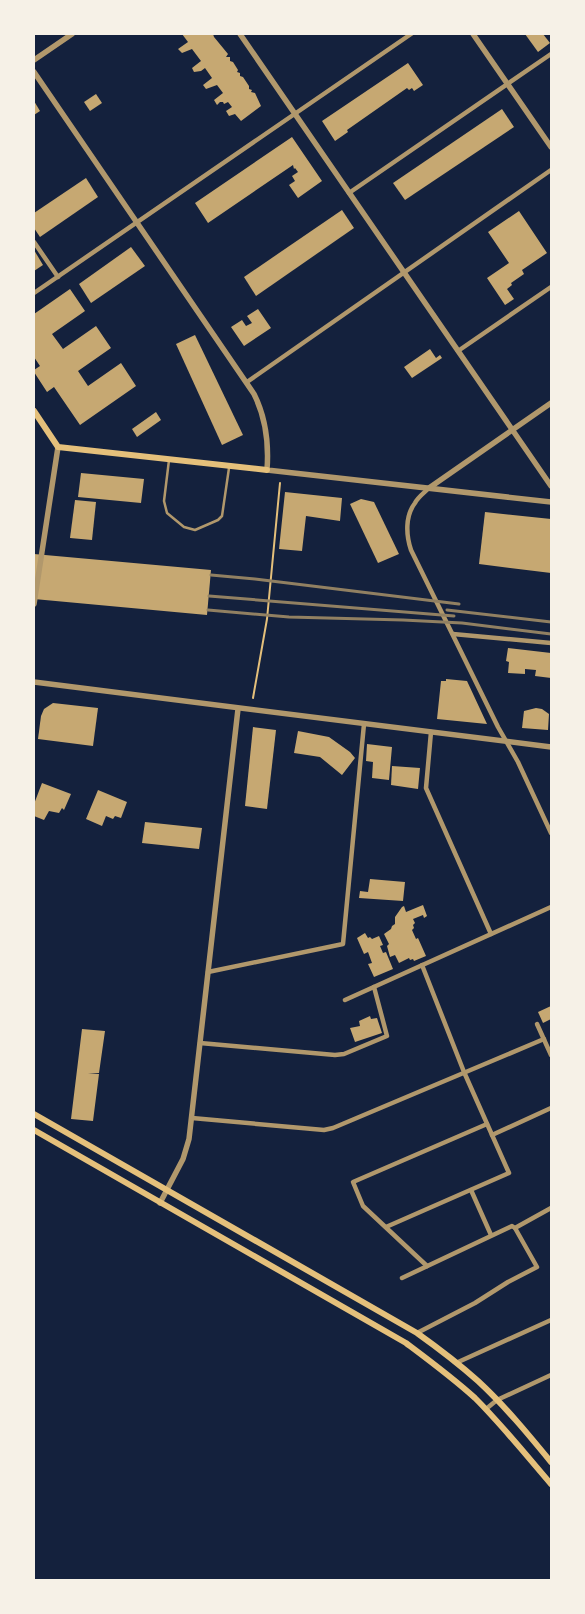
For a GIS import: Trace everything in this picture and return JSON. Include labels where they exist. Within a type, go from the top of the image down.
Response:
[{"type":"main road","points":[[34,411],[58,447],[267,470]]},
{"type":"main road","points":[[34,1114],[417,1334],[477,1380],[498,1400],[551,1462]]},
{"type":"main road","points":[[34,1130],[406,1344],[445,1372],[486,1409],[551,1484]]},
{"type":"street","points":[[34,60],[72,34]]},
{"type":"street","points":[[240,34],[551,486]]},
{"type":"street","points":[[34,293],[411,34]]},
{"type":"street","points":[[473,34],[551,147]]},
{"type":"street","points":[[349,193],[551,54]]},
{"type":"street","points":[[34,72],[247,382],[260,407],[265,423],[268,440],[267,470],[551,502]]},
{"type":"street","points":[[247,382],[551,170]]},
{"type":"street","points":[[34,242],[58,277]]},
{"type":"street","points":[[458,351],[551,287]]},
{"type":"street","points":[[551,403],[429,488],[415,502],[410,511],[407,533],[408,542],[518,762],[551,833]]},
{"type":"street","points":[[34,604],[58,447]]},
{"type":"street","points":[[453,634],[551,643]]},
{"type":"street","points":[[34,682],[551,747]]},
{"type":"street","points":[[160,1203],[183,1159],[189,1139],[238,708]]},
{"type":"street","points":[[208,972],[343,944],[364,724]]},
{"type":"street","points":[[431,732],[426,788],[491,934]]},
{"type":"street","points":[[345,1000],[551,907]]},
{"type":"street","points":[[386,1227],[509,1173],[464,1072],[422,965]]},
{"type":"street","points":[[200,1043],[335,1055],[344,1054],[387,1036],[374,987]]},
{"type":"street","points":[[537,1024],[551,1055]]},
{"type":"street","points":[[192,1118],[324,1130],[333,1128],[544,1039]]},
{"type":"street","points":[[492,1135],[551,1108]]},
{"type":"street","points":[[427,1266],[363,1206],[353,1182],[487,1124]]},
{"type":"street","points":[[472,1190],[491,1236]]},
{"type":"street","points":[[402,1278],[512,1226],[515,1228],[551,1208]]},
{"type":"street","points":[[417,1334],[537,1267],[515,1228]]},
{"type":"street","points":[[456,1364],[551,1322]]},
{"type":"street","points":[[486,1409],[498,1400],[551,1375]]},
{"type":"lane","points":[[169,459],[164,501],[167,513],[184,526],[195,530],[218,520],[222,516],[229,466]]},
{"type":"path","points":[[253,698],[267,619],[280,483]]},
{"type":"building","points":[[182,34],[213,34],[228,54],[226,57],[230,57],[230,61],[233,62],[238,70],[237,72],[243,77],[249,89],[252,90],[251,92],[255,93],[261,106],[241,121],[235,114],[229,116],[226,111],[232,107],[228,102],[224,104],[220,102],[217,105],[214,100],[223,93],[217,85],[206,89],[203,85],[212,78],[205,68],[194,72],[192,68],[201,61],[192,49],[182,53],[178,49],[188,42]]},
{"type":"building","points":[[525,34],[543,34],[550,43],[538,52]]},
{"type":"building","points":[[408,63],[423,85],[414,91],[412,88],[409,90],[407,88],[347,130],[348,132],[335,141],[322,121]]},
{"type":"building","points":[[96,94],[102,103],[90,111],[84,102]]},
{"type":"building","points":[[34,101],[40,111],[34,115]]},
{"type":"building","points":[[502,109],[514,127],[405,200],[393,183]]},
{"type":"building","points":[[292,137],[322,181],[298,198],[289,185],[295,181],[292,176],[298,172],[294,169],[293,165],[208,223],[195,203]]},
{"type":"building","points":[[86,178],[98,197],[40,237],[34,228],[34,213]]},
{"type":"building","points":[[342,210],[354,228],[256,296],[244,277]]},
{"type":"building","points":[[519,211],[547,253],[522,270],[524,274],[511,283],[512,285],[507,289],[514,299],[505,305],[487,278],[509,263],[488,232]]},
{"type":"building","points":[[131,247],[145,266],[91,303],[79,284]]},
{"type":"building","points":[[34,250],[43,265],[34,271]]},
{"type":"building","points":[[70,289],[85,311],[52,334],[63,349],[96,326],[111,348],[78,371],[88,386],[121,363],[136,386],[80,425],[54,387],[47,392],[34,372],[40,366],[34,357],[34,314]]},
{"type":"building","points":[[258,309],[271,328],[244,346],[231,327],[242,320],[246,326],[252,323],[247,316]]},
{"type":"building","points":[[195,335],[243,435],[222,445],[176,344]]},
{"type":"building","points":[[430,349],[436,358],[440,355],[442,358],[412,378],[404,367]]},
{"type":"building","points":[[156,412],[161,420],[137,437],[132,429]]},
{"type":"building","points":[[81,473],[144,479],[141,503],[78,497]]},
{"type":"building","points":[[285,492],[342,498],[340,521],[306,516],[302,551],[279,549]]},
{"type":"building","points":[[361,499],[374,502],[399,554],[378,563],[350,504]]},
{"type":"building","points":[[75,500],[96,502],[92,540],[70,538]]},
{"type":"building","points":[[485,512],[551,519],[551,573],[479,564]]},
{"type":"building","points":[[34,554],[211,570],[207,615],[34,599]]},
{"type":"building","points":[[508,648],[551,653],[551,678],[535,676],[536,670],[525,669],[525,674],[508,673],[509,662],[506,661]]},
{"type":"building","points":[[446,679],[467,681],[487,724],[437,719],[441,681],[446,681]]},
{"type":"building","points":[[53,703],[98,708],[93,746],[38,739],[41,716],[44,709]]},
{"type":"building","points":[[536,708],[542,709],[549,714],[548,730],[522,728],[524,711]]},
{"type":"building","points":[[253,727],[276,730],[267,809],[245,806]]},
{"type":"building","points":[[298,731],[329,737],[350,752],[355,758],[342,775],[320,757],[294,753]]},
{"type":"building","points":[[367,744],[392,747],[389,780],[372,778],[373,762],[366,761]]},
{"type":"building","points":[[392,766],[420,768],[418,789],[391,785]]},
{"type":"building","points":[[42,783],[71,794],[64,810],[62,808],[59,813],[49,811],[44,820],[34,816],[34,804]]},
{"type":"building","points":[[98,790],[127,802],[121,818],[115,816],[113,819],[106,816],[102,826],[86,819]]},
{"type":"building","points":[[145,822],[202,828],[199,849],[142,843]]},
{"type":"building","points":[[370,879],[405,882],[403,901],[359,898],[360,891],[368,892]]},
{"type":"building","points":[[423,905],[427,916],[424,918],[423,915],[413,919],[415,923],[412,930],[426,956],[414,961],[409,958],[399,963],[395,955],[390,957],[387,946],[389,944],[384,934],[395,924],[395,917],[402,907],[404,906],[406,912]]},
{"type":"building","points":[[365,933],[368,938],[372,939],[379,936],[383,945],[380,946],[383,953],[386,952],[393,969],[374,977],[368,964],[372,963],[368,952],[364,954],[357,938]]},
{"type":"building","points":[[551,1006],[551,1019],[543,1023],[538,1012]]},
{"type":"building","points":[[370,1016],[371,1019],[377,1018],[382,1033],[355,1042],[350,1028],[360,1026],[359,1021]]},
{"type":"building","points":[[82,1029],[105,1031],[99,1073],[88,1073],[99,1074],[93,1121],[71,1119]]},
{"type":"railway","points":[[211,575],[459,604]]},
{"type":"railway","points":[[209,596],[454,616]]},
{"type":"railway","points":[[208,610],[289,617],[462,623],[551,634]]},
{"type":"railway","points":[[447,610],[551,622]]}]
